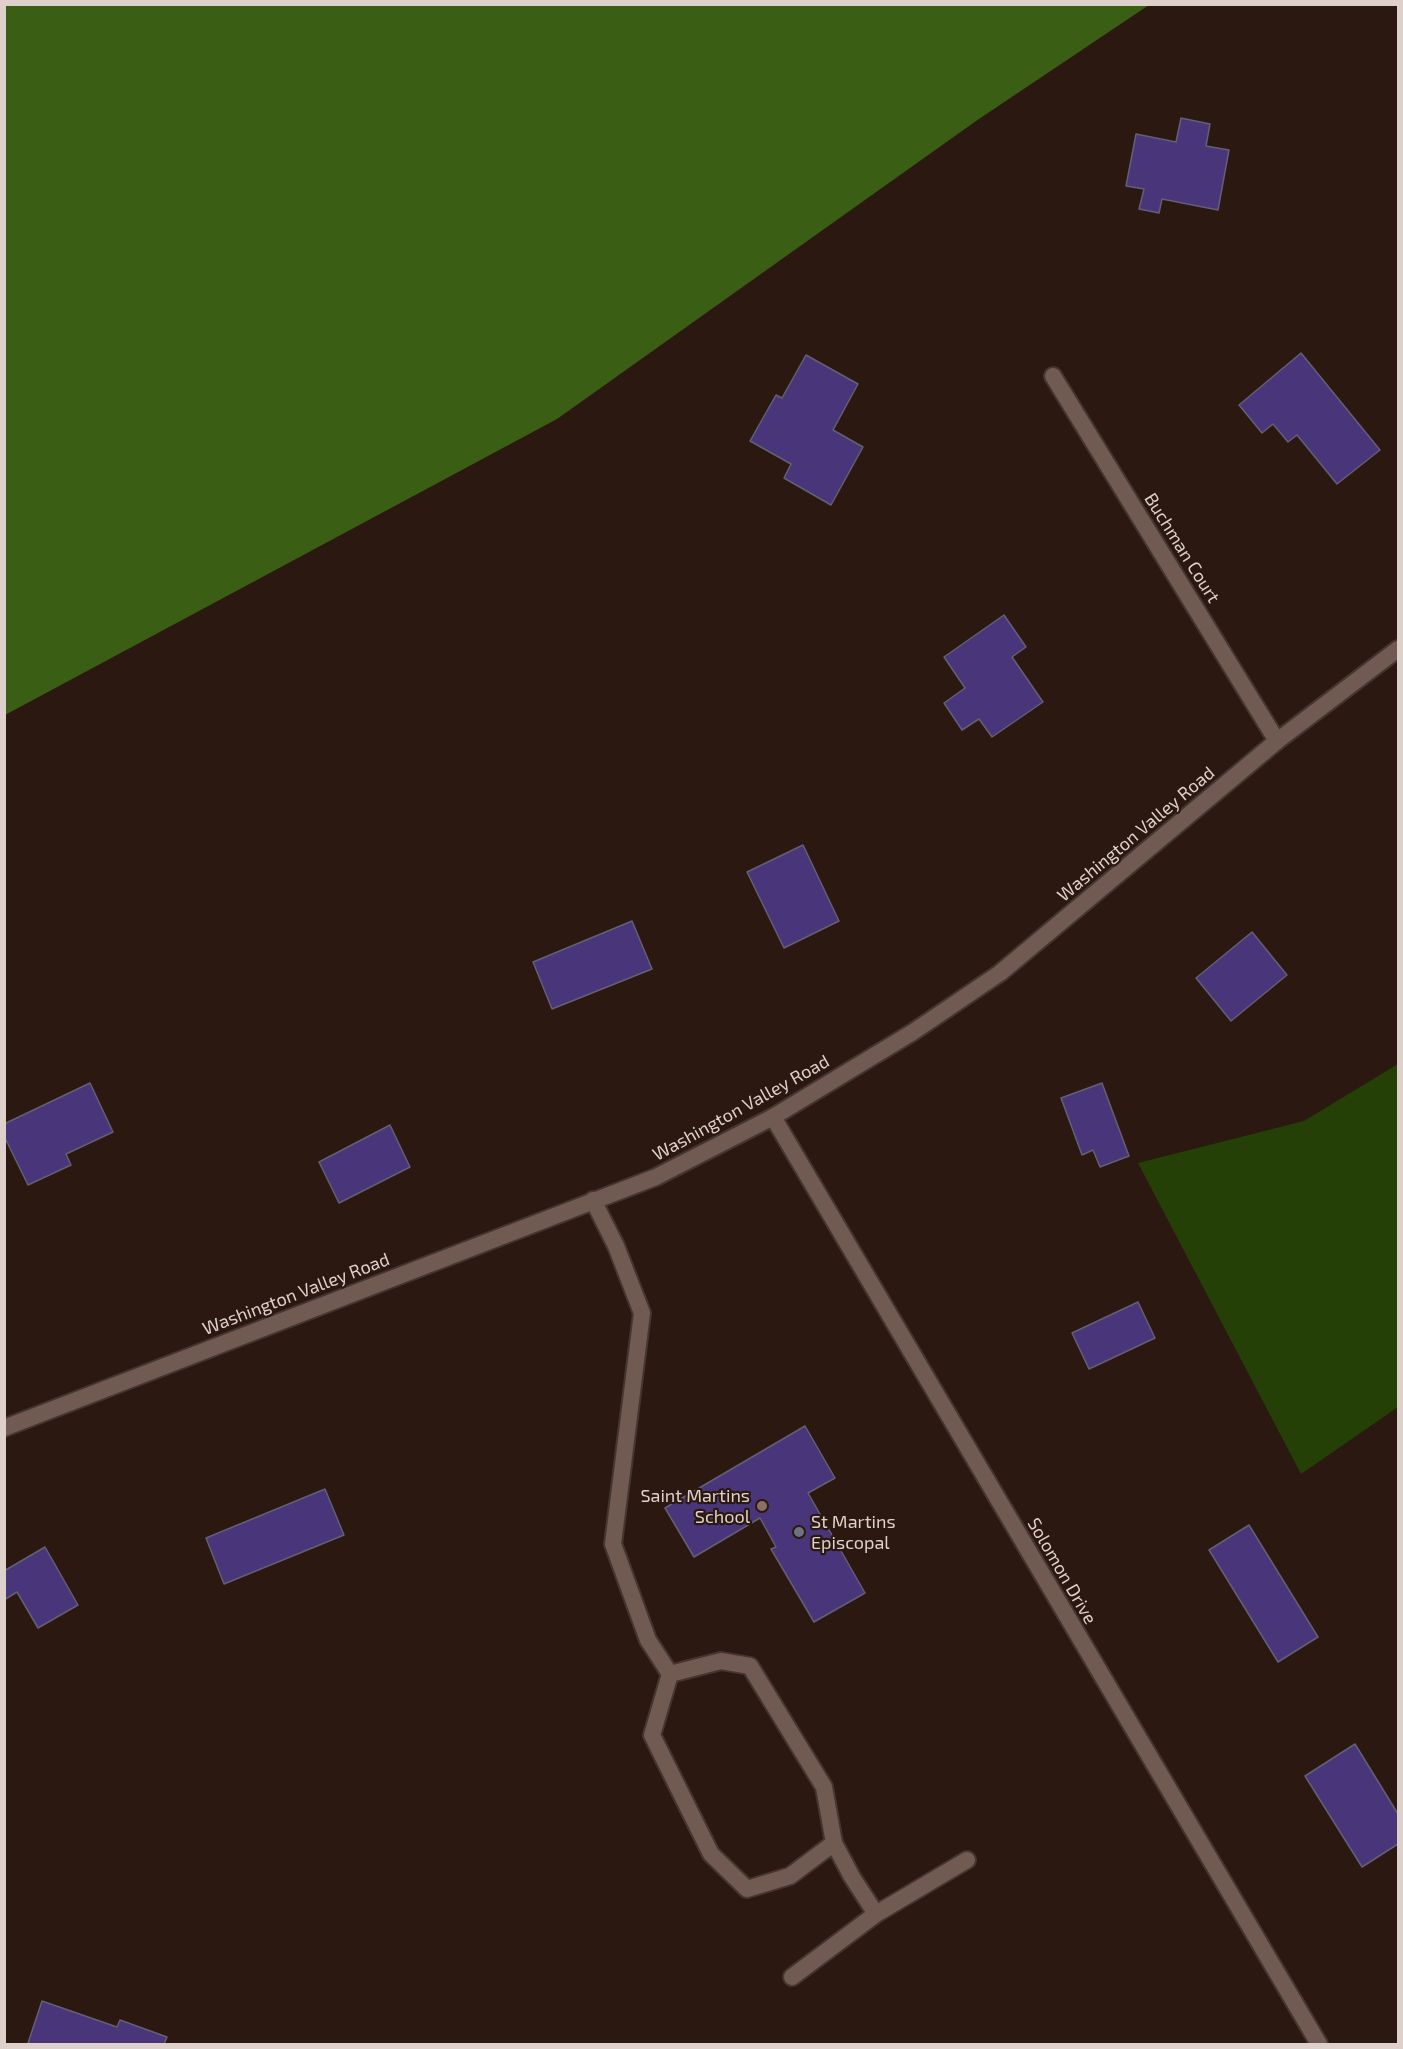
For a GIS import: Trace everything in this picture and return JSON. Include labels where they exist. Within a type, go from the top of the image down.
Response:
[{"type":"street","name":"Buchman Court","points":[[1053,376],[1277,741]]},
{"type":"street","name":"Washington Valley Road","points":[[4,1428],[656,1177],[773,1117],[913,1032],[1000,973],[1277,741],[1398,649]]},
{"type":"street","name":"Solomon Drive","points":[[773,1117],[1319,2044]]},
{"type":"street","points":[[593,1200],[616,1246],[642,1313],[613,1544],[648,1640],[670,1674],[652,1735],[711,1854],[747,1889],[790,1876],[834,1843]]},
{"type":"street","points":[[670,1674],[721,1661],[750,1666],[824,1787],[834,1843],[852,1877],[876,1914]]},
{"type":"street","points":[[792,1977],[876,1914],[967,1860]]},
{"type":"green space","points":[[5,4],[1149,5],[976,121],[557,419],[5,715]]},
{"type":"green space","points":[[1398,1064],[1398,1407],[1301,1474],[1138,1163],[1304,1121]]},
{"type":"building","points":[[1181,118],[1210,124],[1206,146],[1229,150],[1218,210],[1162,199],[1159,213],[1139,209],[1144,189],[1126,186],[1136,134],[1176,142]]},
{"type":"building","points":[[1301,353],[1380,450],[1337,484],[1297,435],[1288,442],[1273,424],[1262,433],[1239,405]]},
{"type":"building","points":[[806,355],[858,384],[833,430],[863,447],[831,505],[784,478],[791,464],[750,441],[776,395],[782,398]]},
{"type":"building","points":[[1004,615],[1026,647],[1012,657],[1043,702],[992,737],[979,719],[962,730],[944,703],[965,688],[944,657]]},
{"type":"building","points":[[803,845],[839,921],[784,948],[747,872]]},
{"type":"building","points":[[632,921],[652,969],[552,1009],[533,962]]},
{"type":"building","points":[[1252,932],[1287,975],[1231,1021],[1196,978]]},
{"type":"building","points":[[90,1083],[113,1132],[66,1154],[71,1165],[28,1185],[4,1136],[4,1124]]},
{"type":"building","points":[[1102,1083],[1129,1156],[1100,1167],[1093,1150],[1082,1155],[1061,1098]]},
{"type":"building","points":[[390,1125],[410,1167],[339,1203],[319,1162]]},
{"type":"building","points":[[1138,1302],[1155,1338],[1089,1369],[1072,1333]]},
{"type":"building","name":"St Martins Episcopal","points":[[805,1426],[835,1478],[808,1493],[865,1593],[814,1622],[771,1549],[776,1547],[760,1518],[694,1557],[665,1508]]},
{"type":"building","points":[[325,1489],[344,1535],[224,1584],[206,1538]]},
{"type":"building","points":[[1249,1525],[1318,1637],[1278,1662],[1209,1550]]},
{"type":"building","points":[[45,1547],[78,1605],[38,1628],[17,1592],[4,1600],[4,1571]]},
{"type":"building","points":[[1355,1744],[1398,1814],[1398,1844],[1362,1867],[1305,1776]]},
{"type":"building","points":[[42,2001],[117,2027],[120,2020],[167,2037],[164,2044],[28,2043]]},
{"type":"place","name":"Saint Martins School","points":[[762,1506]]},
{"type":"place","name":"St Martins Episcopal","points":[[799,1532]]}]
